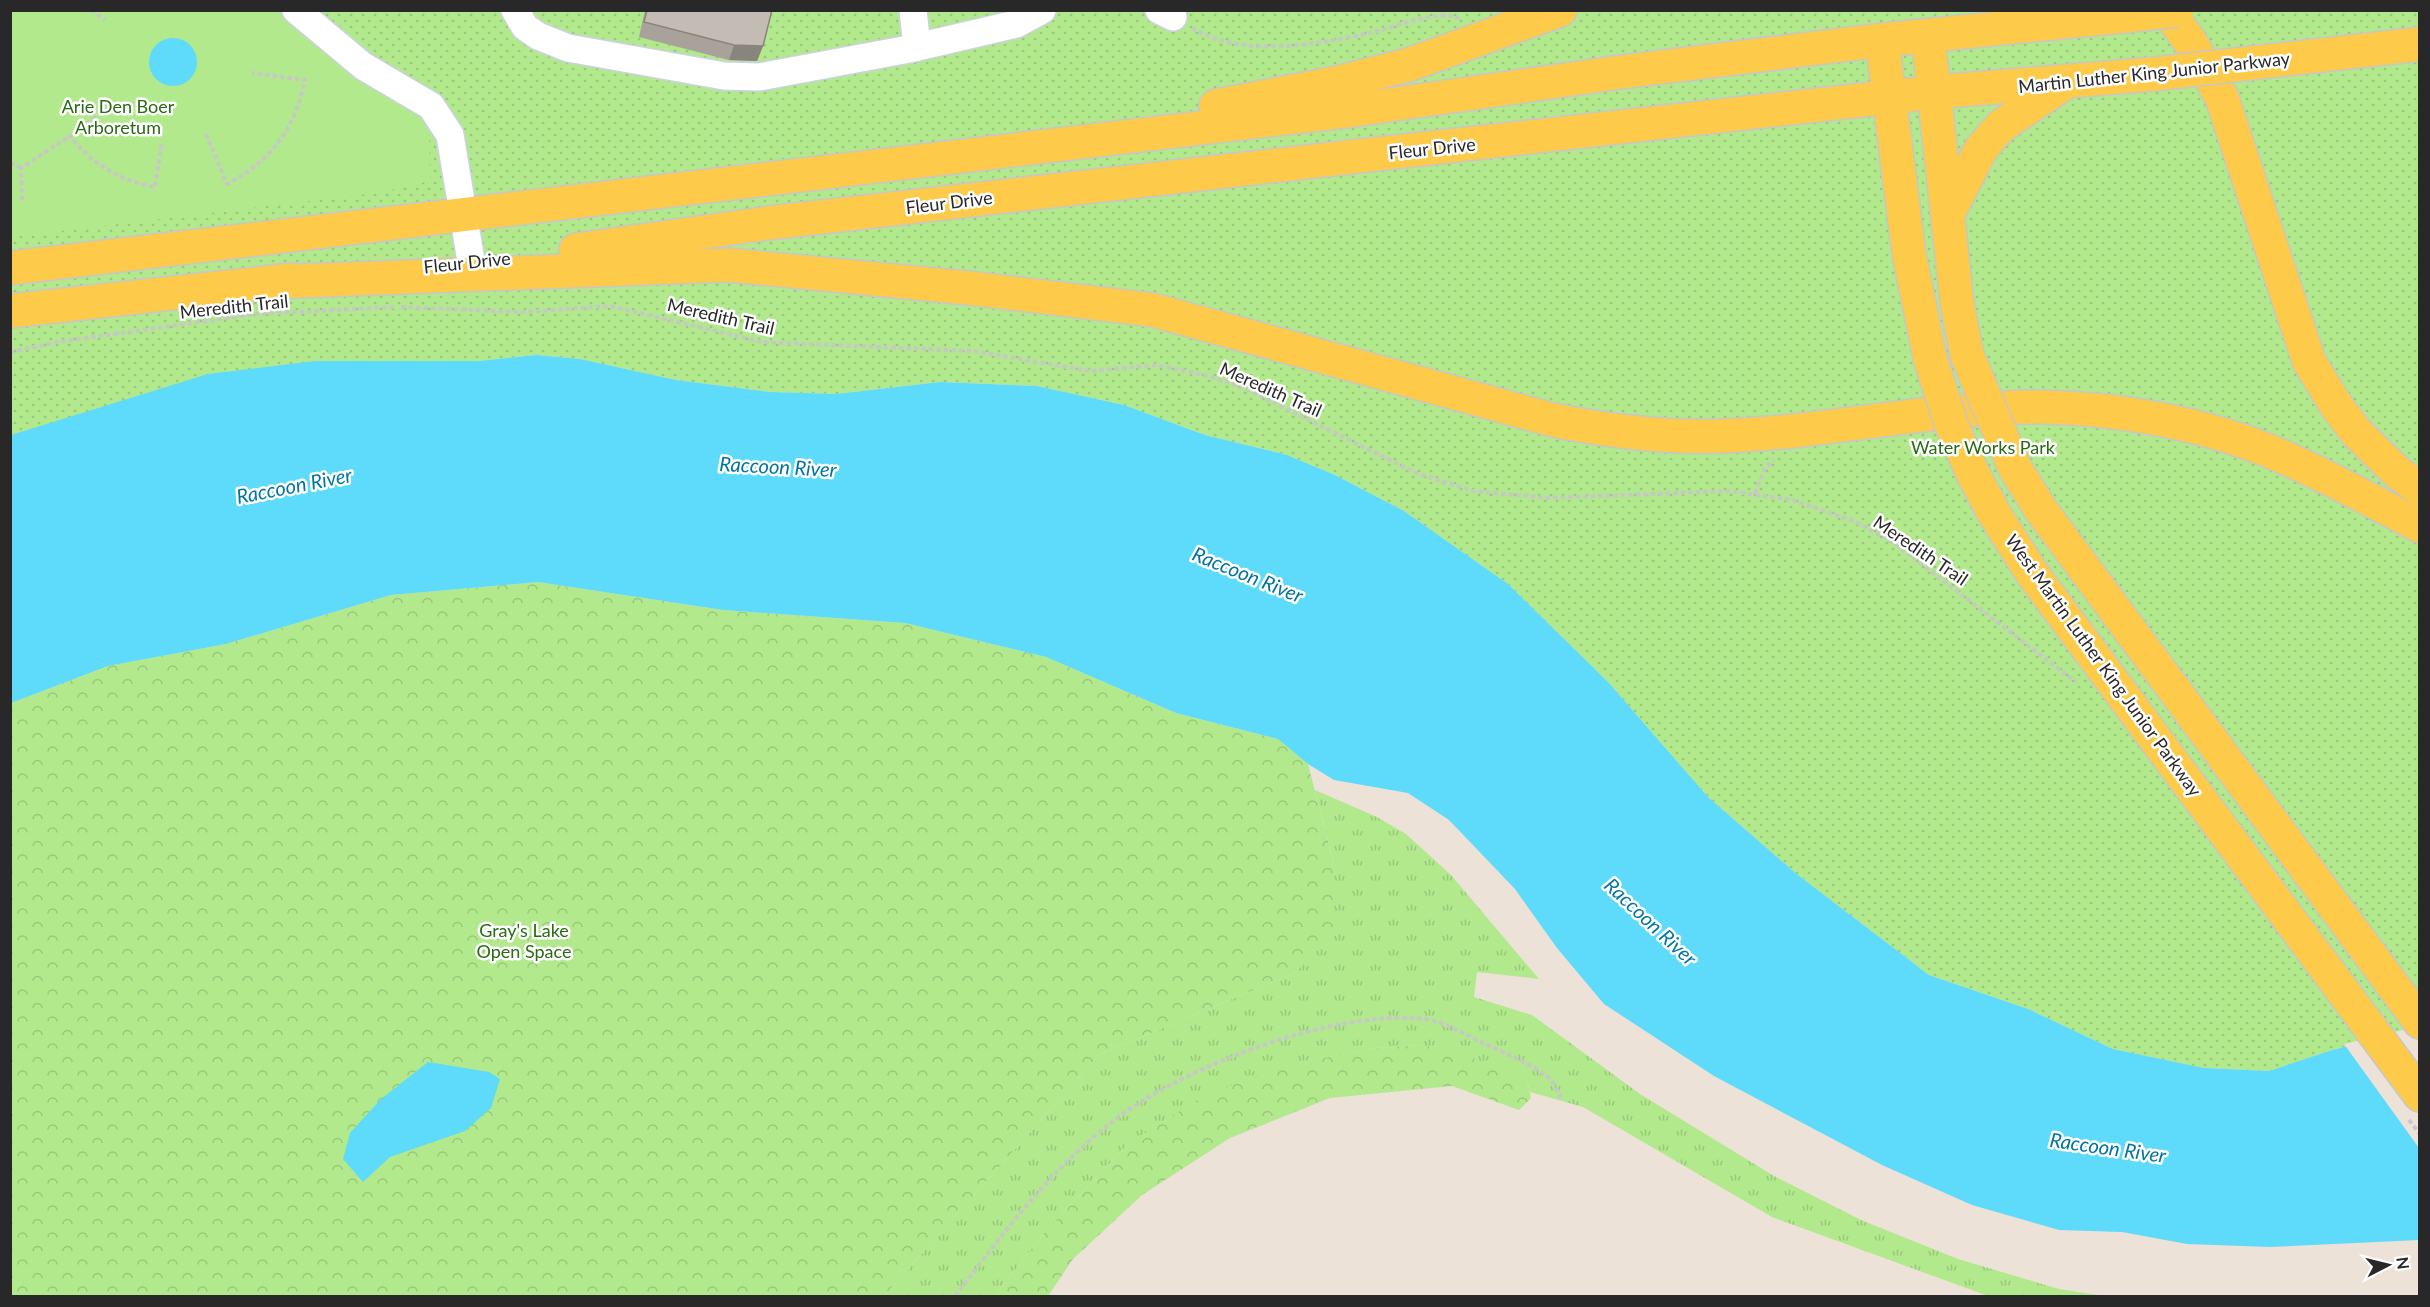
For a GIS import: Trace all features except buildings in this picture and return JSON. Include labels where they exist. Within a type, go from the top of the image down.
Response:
[{"type":"main road","points":[[935,160],[1336,83],[1408,65],[1560,10]]},
{"type":"main road","points":[[2167,10],[2191,43],[2222,98],[2310,361],[2335,404],[2356,432],[2397,472],[2420,489]]},
{"type":"main road","points":[[10,268],[1354,110],[1621,72],[1882,40],[2177,10]]},
{"type":"main road","points":[[1928,36],[1957,303],[1967,355],[2015,468],[2041,510],[2420,1022]]},
{"type":"main road","name":"West Martin Luther King Junior Parkway","points":[[1882,40],[1909,254],[1929,358],[1951,424],[1972,472],[2032,573],[2420,1095]]},
{"type":"main road","name":"Martin Luther King Junior Parkway","points":[[1889,98],[1935,92],[2154,74],[2420,44]]},
{"type":"main road","points":[[1948,214],[1981,149],[2001,126],[2069,81]]},
{"type":"main road","name":"Fleur Drive","points":[[10,311],[655,241],[768,223],[1889,98]]},
{"type":"main road","points":[[271,282],[717,265],[1000,291],[1153,310],[1553,420],[1667,436],[1767,432],[1997,409],[2042,407],[2103,411],[2192,427],[2273,452],[2420,526]]},
{"type":"lane","points":[[297,10],[363,66],[431,105],[450,135],[471,261]]},
{"type":"lane","points":[[515,10],[525,27],[538,36],[568,48],[724,76],[777,75],[917,47],[1016,24],[1042,10]]},
{"type":"lane","points":[[913,10],[917,47]]},
{"type":"path","points":[[91,10],[105,20]]},
{"type":"path","points":[[1166,14],[1200,34],[1235,44],[1265,46],[1311,42],[1372,32],[1441,15],[1455,16],[1485,39]]},
{"type":"path","points":[[206,134],[227,184],[256,166],[280,142],[292,123],[305,80],[252,73]]},
{"type":"path","points":[[21,168],[108,108]]},
{"type":"path","points":[[70,136],[86,155],[106,170],[138,184],[155,187],[162,141]]},
{"type":"path","points":[[10,162],[21,168]]},
{"type":"path","points":[[21,168],[22,200]]},
{"type":"path","name":"Meredith Trail","points":[[10,352],[58,342],[257,314],[398,307],[521,312],[610,306],[762,342],[973,351],[1090,371],[1157,365],[1178,368],[1242,387],[1416,473],[1473,491],[1548,498],[1695,491],[1755,493],[1823,509],[1891,541],[2059,667],[2083,688]]},
{"type":"path","points":[[1755,493],[1765,468],[1783,457]]},
{"type":"path","points":[[955,1296],[1039,1189],[1113,1121],[1189,1075],[1243,1051],[1308,1032],[1361,1022],[1427,1019],[1468,1036],[1549,1077],[1560,1095],[1559,1100]]},
{"type":"green space","name":"Arie Den Boer Arboretum","points":[[10,11],[282,11],[337,61],[429,123],[430,181],[377,193],[11,237]]},
{"type":"green space","name":"Water Works Park","points":[[11,11],[2419,11],[2419,1029],[2332,1050],[2269,1071],[2204,1068],[2113,1049],[2028,1009],[1929,975],[1798,875],[1708,797],[1608,682],[1508,584],[1404,511],[1335,475],[1287,455],[1205,435],[1124,405],[1037,386],[940,382],[836,394],[770,392],[676,380],[580,359],[536,355],[478,361],[315,361],[11,435]]},
{"type":"green space","name":"Gray's Lake Open Space","points":[[538,582],[723,610],[905,623],[1046,657],[1176,713],[1278,739],[1308,764],[1334,864],[1334,933],[1296,972],[1099,1055],[884,1296],[11,1296],[11,703],[108,666],[226,644],[391,595]]},
{"type":"green space","points":[[1315,790],[1377,817],[1406,834],[1451,875],[1539,979],[1477,972],[1474,997],[1532,1015],[1640,1094],[1774,1176],[1861,1220],[1958,1259],[2059,1289],[2104,1296],[1988,1296],[1772,1217],[1583,1107],[1530,1092],[1527,1080],[1422,1045],[1377,1048],[1278,1067],[1129,1143],[1044,1233],[995,1296],[884,1296],[1099,1055],[1296,972],[1334,864]]},
{"type":"green space","points":[[1422,1045],[1468,1056],[1527,1080],[1531,1098],[1519,1110],[1452,1086],[1330,1098],[1230,1138],[1142,1195],[1073,1259],[1048,1296],[995,1296],[1044,1233],[1129,1143],[1202,1097],[1277,1067],[1377,1048]]},
{"type":"water","points":[[173,38],[190,45],[197,62],[190,79],[173,86],[156,79],[149,62],[156,45]]},
{"type":"water","name":"Raccoon River","points":[[536,355],[580,359],[676,380],[770,392],[836,394],[940,382],[1037,386],[1124,405],[1205,435],[1287,455],[1335,475],[1404,511],[1508,584],[1608,682],[1708,797],[1798,875],[1929,975],[2028,1009],[2113,1049],[2204,1068],[2269,1071],[2332,1050],[2419,1029],[2419,1240],[2270,1247],[2187,1244],[2122,1232],[2059,1230],[1972,1205],[1882,1165],[1714,1076],[1604,1004],[1557,948],[1515,889],[1449,820],[1408,793],[1334,780],[1308,764],[1278,739],[1176,713],[1046,657],[905,623],[723,610],[538,582],[391,595],[226,644],[108,666],[11,703],[11,435],[208,374],[315,361],[478,361]]},
{"type":"water","points":[[428,1062],[489,1072],[500,1079],[491,1108],[465,1131],[390,1157],[363,1182],[343,1159],[350,1133],[380,1100]]},
{"type":"pier","points":[[2420,1026],[2419,1148],[2344,1044]]}]
